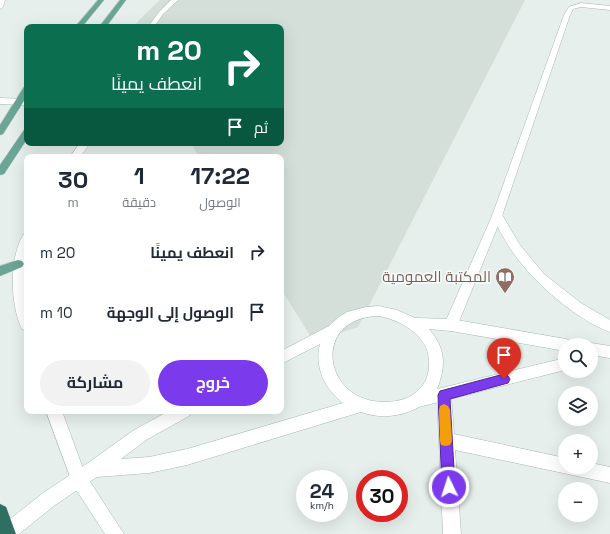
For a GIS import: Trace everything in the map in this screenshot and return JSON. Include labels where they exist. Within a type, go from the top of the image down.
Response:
[{"type":"highway","points":[[0,514],[6,533]]},
{"type":"main road","points":[[81,24],[102,0]]},
{"type":"main road","points":[[104,24],[123,0]]},
{"type":"main road","points":[[0,132],[24,93]]},
{"type":"main road","points":[[0,172],[24,136]]},
{"type":"main road","points":[[0,271],[18,264]]},
{"type":"street","points":[[0,7],[2,0]]},
{"type":"street","points":[[153,24],[161,13],[175,0]]},
{"type":"street","points":[[451,325],[497,216],[571,8],[580,5],[610,8]]},
{"type":"street","points":[[0,101],[24,102]]},
{"type":"street","points":[[497,216],[516,248],[540,276],[576,307],[610,326]]},
{"type":"street","points":[[24,247],[18,264],[22,309],[24,315]]},
{"type":"street","points":[[284,356],[333,330],[345,319],[362,312],[379,311],[398,315],[414,324],[425,334],[433,347],[437,361],[436,376],[430,389],[419,400]]},
{"type":"street","points":[[414,324],[451,325],[558,344]]},
{"type":"street","points":[[333,330],[325,344],[324,361],[330,379],[342,394],[360,405],[380,410],[401,408],[419,400],[558,366]]},
{"type":"street","points":[[598,350],[609,352]]},
{"type":"street","points":[[598,355],[609,352]]},
{"type":"street","points":[[444,395],[452,534]]},
{"type":"street","points":[[94,469],[149,466],[187,457],[291,427],[360,405]]},
{"type":"street","points":[[55,414],[79,479],[115,534]]},
{"type":"street","points":[[6,533],[48,499],[94,469],[140,435],[178,414]]},
{"type":"street","points":[[446,440],[558,464]]},
{"type":"street","points":[[598,473],[610,475]]},
{"type":"shaded area","points":[[160,0],[525,0],[358,327],[314,342],[284,294],[284,154],[197,154],[193,146],[284,146],[284,24],[136,24]]},
{"type":"slow traffic","points":[[444,410],[446,441]]},
{"type":"place","name":"المكتبة العمومية","points":[[505,294]]},
{"type":"route","points":[[449,487],[444,395],[504,379]]}]
